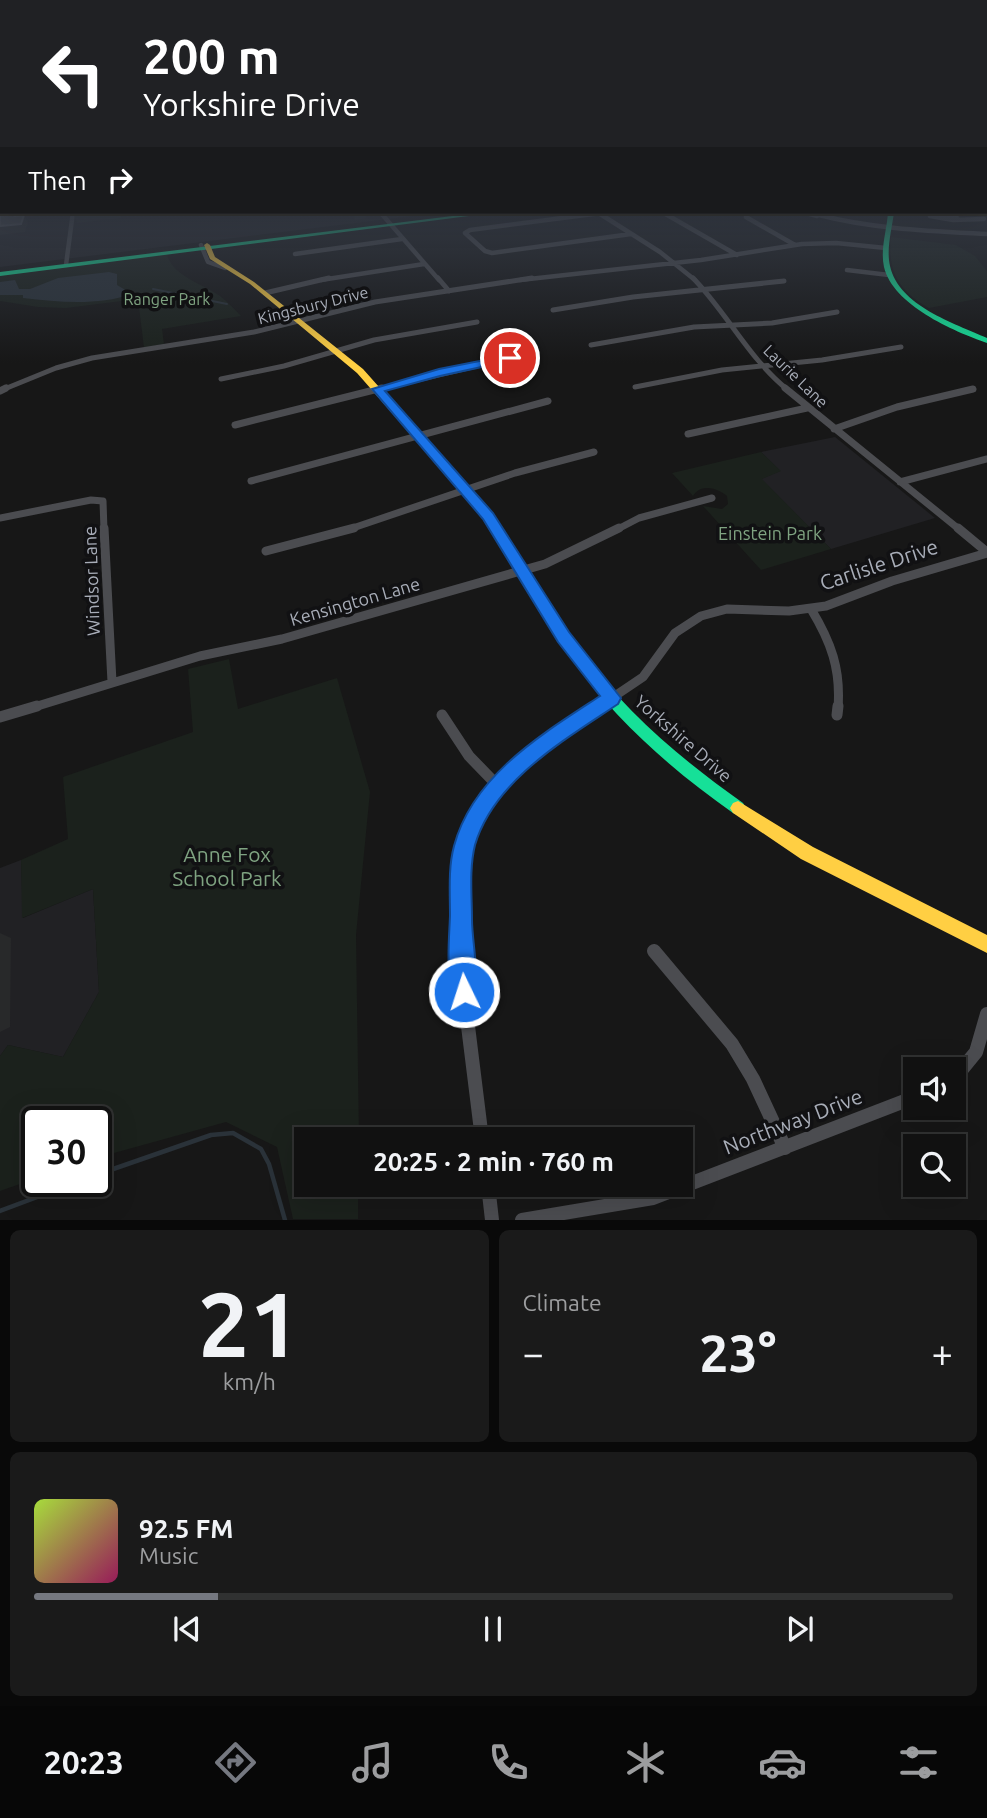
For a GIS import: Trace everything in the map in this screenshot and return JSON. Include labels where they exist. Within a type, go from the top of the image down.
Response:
[{"type":"street","points":[[66,264],[68,250]]},
{"type":"street","points":[[0,272],[180,250]]},
{"type":"street","name":"Yorkshire Drive","points":[[206,250],[225,268],[265,293],[299,320],[377,389],[496,527],[564,637],[612,698],[668,754],[761,824],[854,879],[987,944]]},
{"type":"street","points":[[295,254],[324,250]]},
{"type":"street","points":[[412,250],[449,291]]},
{"type":"street","points":[[484,250],[492,253],[514,250]]},
{"type":"street","name":"Laurie Lane","points":[[655,250],[707,291],[762,365],[807,408],[987,552]]},
{"type":"street","points":[[728,250],[737,255]]},
{"type":"street","name":"Kingsbury Drive","points":[[0,391],[92,358],[254,332],[358,305],[590,271],[675,263],[766,250]]},
{"type":"street","points":[[886,250],[889,275],[894,286],[911,301],[987,341]]},
{"type":"street","points":[[265,293],[327,278],[424,264]]},
{"type":"street","points":[[847,270],[889,275]]},
{"type":"street","points":[[553,310],[784,281]]},
{"type":"street","points":[[591,345],[687,328],[772,323],[837,312]]},
{"type":"street","points":[[221,379],[284,366],[388,337],[477,322]]},
{"type":"street","points":[[635,387],[713,372],[822,360],[901,347]]},
{"type":"street","points":[[236,425],[307,410],[439,373],[510,358]]},
{"type":"street","points":[[834,429],[897,407],[973,389]]},
{"type":"street","points":[[251,481],[353,456],[477,417],[548,401]]},
{"type":"street","points":[[688,434],[807,408]]},
{"type":"street","points":[[265,551],[359,527],[534,467],[594,452]]},
{"type":"street","points":[[900,482],[987,459]]},
{"type":"street","name":"Kensington Lane","points":[[0,717],[200,656],[282,639],[523,570],[568,555],[639,518],[712,498]]},
{"type":"street","name":"Windsor Lane","points":[[0,518],[103,500],[112,682]]},
{"type":"street","name":"Carlisle Drive","points":[[481,1127],[466,1010],[460,890],[464,846],[483,805],[498,786],[555,736],[643,677],[675,633],[701,616],[727,609],[811,609],[837,603],[892,582],[987,552]]},
{"type":"street","points":[[811,609],[836,653],[841,679],[837,715]]},
{"type":"street","points":[[442,715],[469,756],[498,786]]},
{"type":"street","points":[[654,951],[701,1002],[736,1051],[753,1079],[785,1148]]},
{"type":"street","points":[[966,1064],[976,1052],[987,1014]]},
{"type":"street","name":"Northway Drive","points":[[522,1220],[653,1198],[903,1102]]},
{"type":"street","points":[[489,1197],[492,1220]]},
{"type":"shaded area","points":[[0,250],[138,250],[0,267]]},
{"type":"shaded area","points":[[109,272],[117,274],[117,285],[132,294],[78,302],[0,295],[0,282],[15,280],[19,289],[30,289],[58,278]]},
{"type":"shaded area","points":[[835,437],[935,518],[831,549],[761,479],[780,471],[761,452]]},
{"type":"shaded area","points":[[21,860],[23,918],[93,889],[99,992],[63,1057],[8,1045],[0,1056],[0,868]]},
{"type":"green space","points":[[890,250],[965,250],[975,256],[987,271],[987,297],[929,308],[903,288],[891,261]]},
{"type":"green space","name":"Ranger Park","points":[[167,254],[170,262],[181,274],[220,296],[241,316],[162,329],[164,344],[144,348],[138,299],[66,308],[0,301],[0,275]]},
{"type":"green space","name":"Einstein Park","points":[[761,452],[781,471],[762,479],[831,549],[761,570],[703,506],[722,509],[728,504],[727,496],[705,488],[693,496],[672,473]]},
{"type":"green space","name":"Anne Fox School Park","points":[[229,659],[238,709],[337,678],[370,792],[356,935],[359,1127],[294,1127],[294,1197],[358,1197],[358,1219],[293,1219],[277,1147],[226,1122],[112,1154],[112,1106],[21,1106],[21,1184],[0,1191],[0,1056],[8,1045],[63,1057],[99,992],[93,889],[22,918],[21,860],[68,839],[63,777],[193,732],[188,669]]},
{"type":"waterway","points":[[153,289],[227,304]]},
{"type":"waterway","points":[[112,1169],[211,1135],[233,1133],[261,1149],[269,1164],[285,1220]]},
{"type":"waterway","points":[[0,1211],[37,1197]]},
{"type":"traffic: fast","points":[[0,274],[193,250]]},
{"type":"traffic: fast","points":[[887,250],[891,280],[900,292],[927,312],[987,341]]},
{"type":"traffic: fast","points":[[518,563],[576,655],[618,706],[675,761],[738,808]]},
{"type":"traffic: slow","points":[[209,250],[212,258],[252,283],[360,371],[488,516],[518,563]]},
{"type":"traffic: slow","points":[[738,808],[807,853],[987,944]]},
{"type":"route","points":[[464,992],[461,866],[464,846],[476,817],[491,794],[519,766],[578,719],[612,698],[584,666],[564,637],[488,516],[377,389],[510,358]]}]
